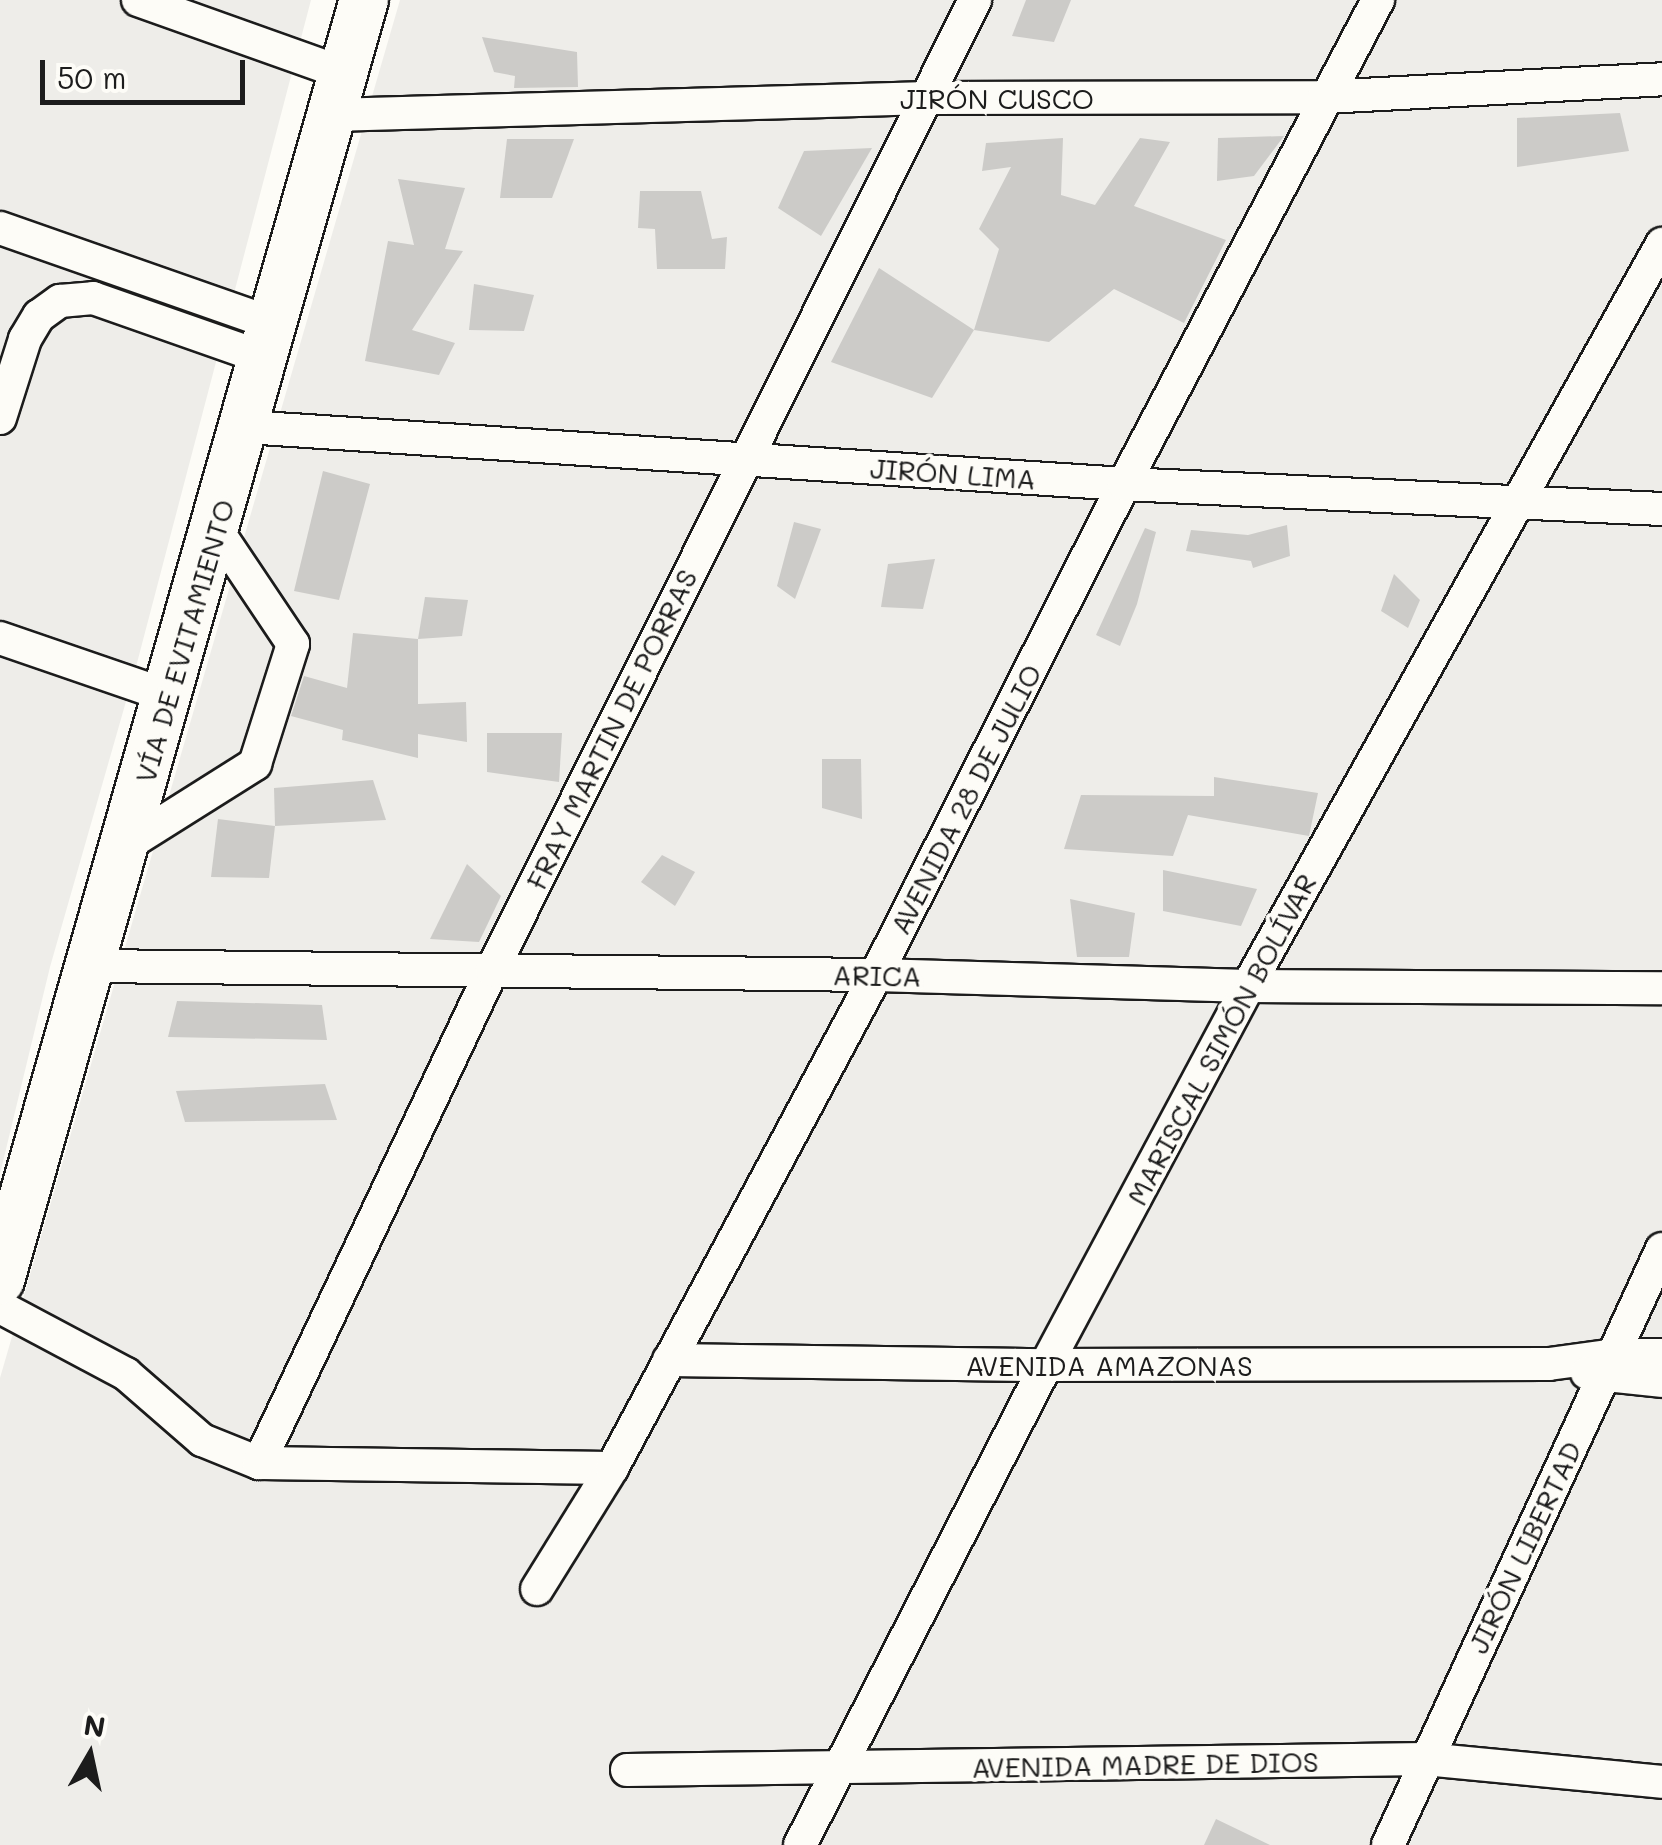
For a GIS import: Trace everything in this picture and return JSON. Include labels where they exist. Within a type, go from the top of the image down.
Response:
[{"type":"highway","name":"VÍA DE EVITAMIENTO","points":[[0,1280],[364,0]]},
{"type":"street","points":[[138,0],[337,94]]},
{"type":"street","name":"FRAY MARTIN DE PORRAS","points":[[259,1463],[492,970],[975,0]]},
{"type":"street","name":"AVENIDA 28 DE JULIO","points":[[537,1589],[612,1468],[876,974],[1124,484],[1378,0]]},
{"type":"street","name":"JIRÓN CUSCO","points":[[337,94],[1324,97],[1662,79]]},
{"type":"street","points":[[0,228],[269,341]]},
{"type":"street","name":"MARISCAL SIMÓN BOLÍVAR","points":[[800,1845],[1046,1366],[1248,986],[1662,244]]},
{"type":"street","points":[[0,418],[26,339],[39,316],[60,302],[93,298],[269,341]]},
{"type":"street","name":"JIRÓN LIMA","points":[[244,427],[1124,484],[1662,509]]},
{"type":"street","points":[[125,846],[255,764],[293,644],[216,529]]},
{"type":"street","points":[[0,638],[168,696]]},
{"type":"street","name":"ARICA","points":[[92,966],[876,974],[1248,986],[1662,988]]},
{"type":"street","name":"JIRÓN LIBERTAD","points":[[1388,1845],[1662,1249]]},
{"type":"street","points":[[0,1307],[126,1374],[202,1440],[259,1463],[612,1468]]},
{"type":"street","name":"AVENIDA AMAZONAS","points":[[669,1360],[1046,1366],[1610,1366],[1662,1356]]},
{"type":"street","name":"AVENIDA AMAZONAS","points":[[1610,1366],[1662,1381]]},
{"type":"street","name":"AVENIDA MADRE DE DIOS","points":[[627,1770],[1425,1759],[1662,1782]]},
{"type":"shaded area","points":[[0,0],[311,0],[137,663],[50,967],[0,1174]]},
{"type":"shaded area","points":[[400,0],[1662,0],[1662,1845],[0,1845],[0,1378]]},
{"type":"building","points":[[1026,0],[1071,0],[1054,42],[1012,36]]},
{"type":"building","points":[[482,37],[577,52],[578,87],[514,88],[515,76],[494,72]]},
{"type":"building","points":[[1620,113],[1629,151],[1517,167],[1517,118]]},
{"type":"building","points":[[1284,136],[1254,176],[1217,181],[1218,138]]},
{"type":"building","points":[[1063,138],[1061,195],[1095,205],[1140,138],[1170,142],[1134,206],[1226,240],[1184,323],[1114,289],[1049,342],[974,330],[999,249],[979,229],[1011,167],[982,171],[986,143]]},
{"type":"building","points":[[507,139],[574,139],[552,198],[500,198]]},
{"type":"building","points":[[872,148],[821,236],[778,208],[804,151]]},
{"type":"building","points":[[398,179],[465,188],[445,249],[463,251],[412,330],[455,343],[439,375],[365,361],[388,241],[414,245]]},
{"type":"building","points":[[640,191],[701,191],[712,239],[727,237],[725,269],[657,269],[655,229],[638,228]]},
{"type":"building","points":[[879,268],[974,330],[932,398],[831,362]]},
{"type":"building","points":[[474,284],[534,295],[524,331],[469,330]]},
{"type":"building","points":[[323,471],[370,484],[339,600],[294,591]]},
{"type":"building","points":[[794,522],[821,529],[795,599],[777,586]]},
{"type":"building","points":[[1287,525],[1290,556],[1253,568],[1251,561],[1186,551],[1191,530],[1248,535]]},
{"type":"building","points":[[1145,528],[1156,532],[1137,604],[1120,646],[1096,635]]},
{"type":"building","points":[[935,559],[923,609],[881,607],[888,564]]},
{"type":"building","points":[[1394,574],[1420,600],[1408,628],[1381,611]]},
{"type":"building","points":[[425,597],[468,600],[462,636],[418,639]]},
{"type":"building","points":[[353,633],[418,639],[418,704],[466,702],[467,742],[418,734],[418,758],[342,740],[343,730],[291,716],[304,676],[347,688]]},
{"type":"building","points":[[487,733],[562,733],[559,782],[487,772]]},
{"type":"building","points":[[822,759],[861,759],[862,819],[822,808]]},
{"type":"building","points":[[1214,777],[1318,793],[1309,836],[1188,815],[1173,856],[1064,849],[1081,795],[1214,796]]},
{"type":"building","points":[[373,780],[386,820],[275,826],[274,788]]},
{"type":"building","points":[[218,819],[275,826],[269,878],[211,877]]},
{"type":"building","points":[[662,855],[695,872],[675,906],[641,882]]},
{"type":"building","points":[[467,864],[501,896],[479,942],[430,939]]},
{"type":"building","points":[[1163,870],[1257,889],[1241,926],[1163,911]]},
{"type":"building","points":[[1070,899],[1135,913],[1129,957],[1077,957]]},
{"type":"building","points":[[177,1001],[322,1005],[327,1040],[168,1037]]},
{"type":"building","points":[[325,1084],[337,1120],[185,1122],[176,1091]]},
{"type":"building","points":[[1216,1819],[1270,1845],[1204,1845]]}]
